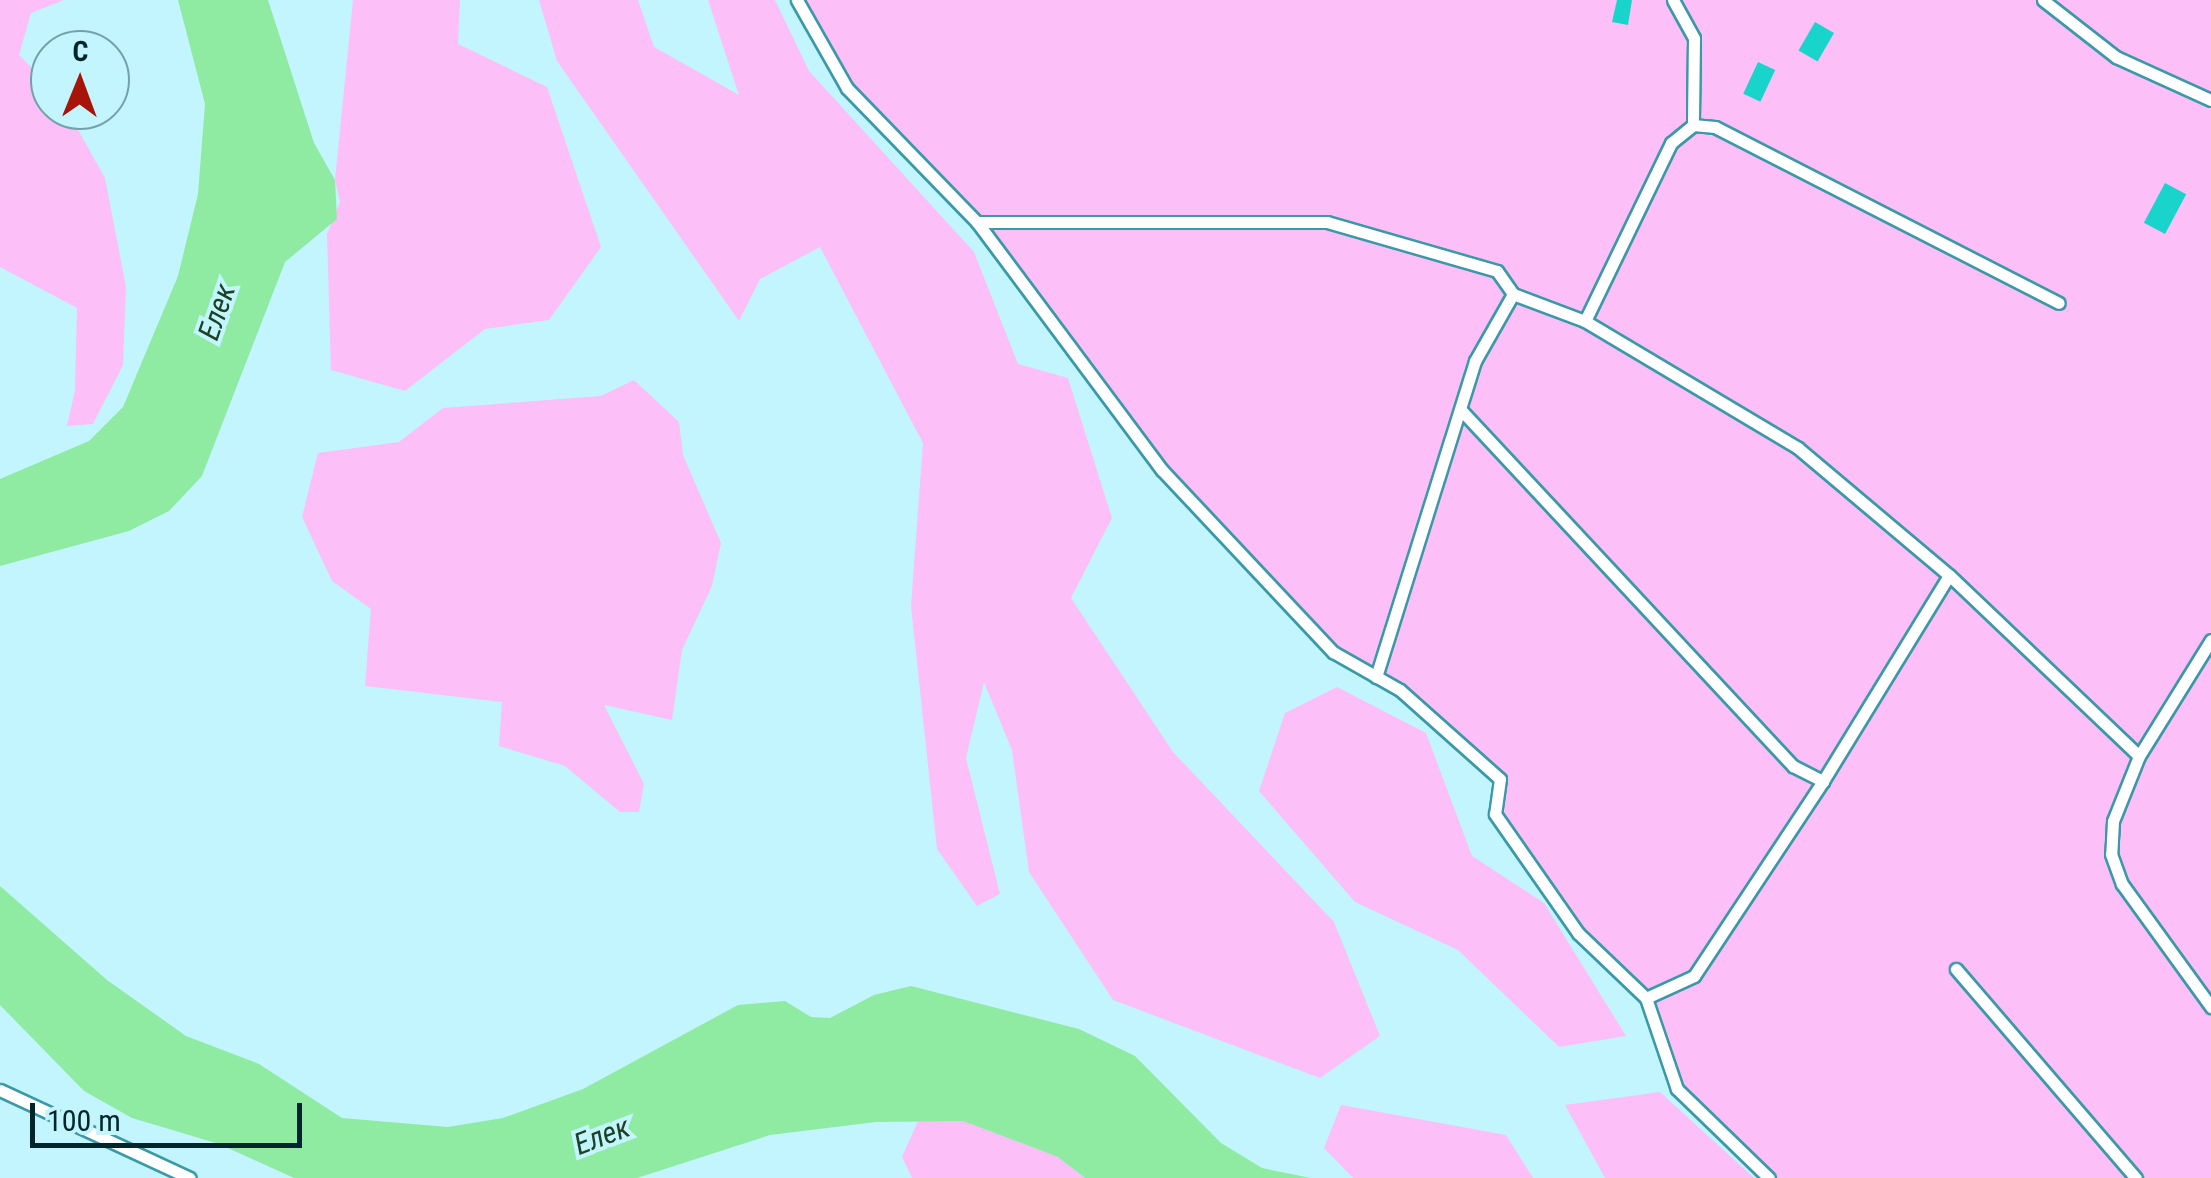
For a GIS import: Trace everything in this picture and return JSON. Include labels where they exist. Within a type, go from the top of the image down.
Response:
[{"type":"lane","points":[[797,0],[847,88],[976,222],[1162,470],[1333,652],[1376,677],[1473,748],[1500,778],[1495,814],[1578,933],[1646,998],[1678,1088],[1768,1178]]},
{"type":"lane","points":[[1673,0],[1694,38],[1692,125]]},
{"type":"lane","points":[[2043,0],[2116,57],[2211,100]]},
{"type":"lane","points":[[1584,322],[1671,143],[1692,125],[1714,127],[2059,303]]},
{"type":"lane","points":[[976,222],[1327,222],[1497,271],[1512,294],[1584,322],[1798,448],[1949,574],[2139,756]]},
{"type":"lane","points":[[1376,677],[1475,361],[1512,294]]},
{"type":"lane","points":[[1461,410],[1793,766],[1824,782]]},
{"type":"lane","points":[[1646,998],[1694,976],[1824,782],[1949,574]]},
{"type":"lane","points":[[2209,998],[2114,868],[2113,821],[2139,756],[2211,640]]},
{"type":"lane","points":[[1956,969],[2136,1178]]},
{"type":"lane","points":[[0,1090],[190,1178]]},
{"type":"shaded area","points":[[0,0],[64,0],[31,13],[19,55],[30,66],[30,130],[78,130],[105,178],[126,287],[123,365],[93,424],[67,426],[75,390],[77,308],[0,267]]},
{"type":"shaded area","points":[[353,0],[460,0],[458,44],[547,87],[601,247],[549,320],[485,329],[405,391],[331,370],[327,234],[340,202],[335,180]]},
{"type":"shaded area","points":[[539,0],[638,0],[654,47],[739,95],[708,0],[775,0],[809,71],[974,252],[1018,364],[1068,378],[1112,518],[1071,598],[1173,752],[1334,922],[1380,1036],[1320,1078],[1113,1000],[1029,872],[1012,750],[984,682],[966,758],[1000,894],[977,906],[937,849],[911,606],[923,443],[820,247],[760,279],[739,321],[557,61]]},
{"type":"shaded area","points":[[797,0],[2211,0],[2211,1178],[1769,1178],[1677,1089],[1646,998],[1578,933],[1495,814],[1500,778],[1400,690],[1333,652],[1162,470],[977,222],[847,88]]},
{"type":"shaded area","points":[[634,380],[679,422],[683,455],[721,543],[712,586],[682,650],[672,720],[604,705],[644,784],[639,812],[620,812],[565,766],[499,746],[502,702],[365,686],[371,609],[332,581],[302,517],[318,453],[399,442],[443,408],[601,396]]},
{"type":"shaded area","points":[[1337,687],[1426,733],[1472,856],[1544,903],[1626,1036],[1559,1047],[1458,950],[1355,902],[1259,791],[1285,713]]},
{"type":"shaded area","points":[[1660,1092],[1754,1178],[1605,1178],[1565,1105]]},
{"type":"shaded area","points":[[1341,1105],[1506,1135],[1533,1178],[1353,1178],[1324,1148]]},
{"type":"shaded area","points":[[918,1121],[964,1121],[1058,1157],[1085,1178],[912,1178],[902,1157]]},
{"type":"water","name":"Елек","points":[[178,0],[268,0],[314,143],[335,180],[337,219],[285,262],[202,476],[169,511],[129,531],[0,566],[0,479],[89,441],[123,407],[178,276],[198,194],[205,104]]},
{"type":"water","name":"Елек","points":[[0,886],[107,980],[186,1036],[259,1064],[342,1118],[448,1127],[503,1118],[583,1089],[738,1005],[785,1001],[811,1017],[830,1018],[874,995],[911,986],[1079,1029],[1135,1056],[1221,1143],[1262,1168],[1311,1178],[1085,1178],[1058,1157],[963,1121],[876,1122],[770,1135],[637,1178],[294,1178],[219,1144],[132,1118],[84,1091],[0,1005]]},
{"type":"building","points":[[1617,0],[1632,0],[1628,25],[1612,22]]},
{"type":"building","points":[[1815,22],[1834,33],[1818,62],[1798,51]]},
{"type":"building","points":[[1758,62],[1775,70],[1760,102],[1743,94]]},
{"type":"building","points":[[2165,183],[2186,194],[2165,234],[2144,223]]}]
